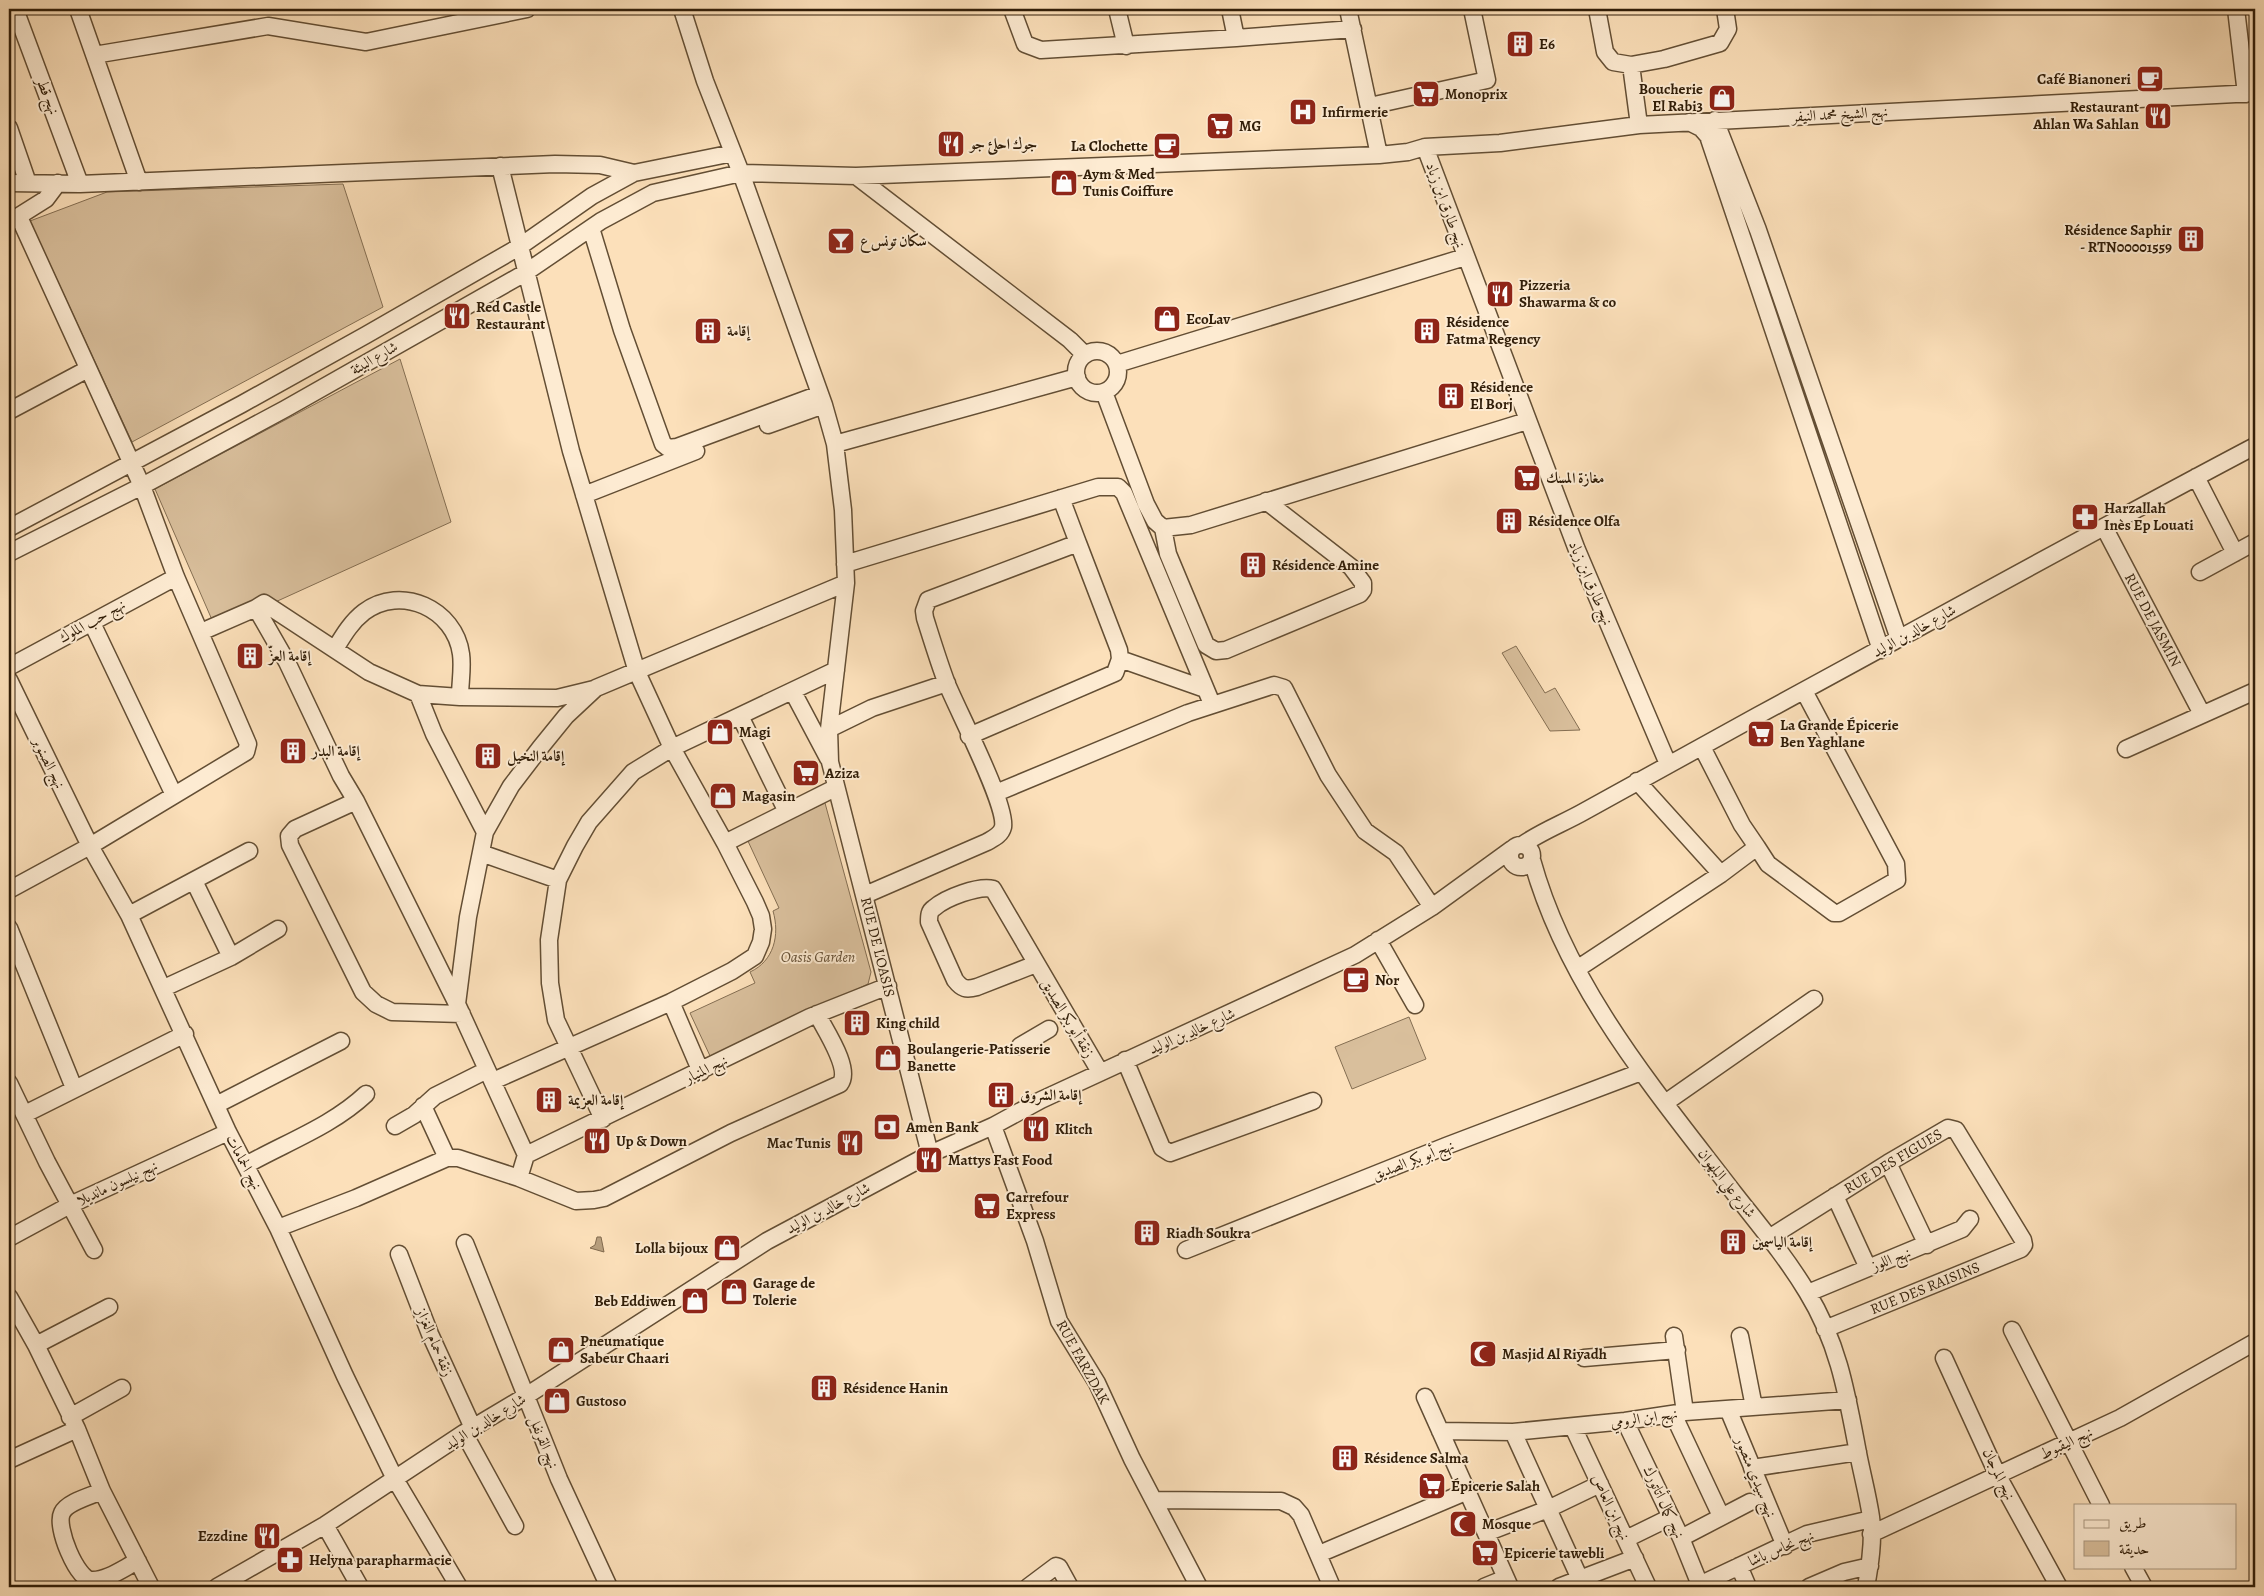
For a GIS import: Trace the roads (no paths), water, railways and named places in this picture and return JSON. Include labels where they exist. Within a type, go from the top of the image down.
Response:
[{"type":"street","name":"نهج قطر","points":[[15,9],[80,184]]},
{"type":"street","points":[[78,9],[139,182]]},
{"type":"street","points":[[94,55],[268,26],[366,42],[528,9]]},
{"type":"street","points":[[682,9],[705,81],[741,173],[822,399],[835,444],[843,510],[846,583],[829,729],[830,762]]},
{"type":"street","points":[[1012,9],[1025,44],[1031,48],[1041,50],[1353,30]]},
{"type":"street","points":[[1117,9],[1126,46]]},
{"type":"street","points":[[1230,9],[1236,38]]},
{"type":"street","points":[[1348,9],[1379,155]]},
{"type":"street","points":[[1370,106],[1487,80],[1472,9]]},
{"type":"street","points":[[1597,9],[1605,52],[1613,62],[1631,65],[1664,60],[1720,43],[1728,29],[1725,9]]},
{"type":"street","points":[[2236,9],[2251,93]]},
{"type":"street","points":[[1631,65],[1639,125]]},
{"type":"street","name":"نهج الشيخ محمد النيفر","points":[[856,176],[1379,155],[1408,152],[1425,146],[1500,143],[1639,125],[2251,93]]},
{"type":"street","points":[[1715,120],[1758,230],[1899,639]]},
{"type":"street","points":[[1689,122],[1701,128],[1708,136],[1881,650]]},
{"type":"street","points":[[9,128],[28,183]]},
{"type":"street","name":"نهج طارق ابن زياد","points":[[1425,146],[1465,257],[1577,550],[1668,764]]},
{"type":"street","name":"شارع البيئة","points":[[9,528],[250,399],[519,247],[592,196],[634,173],[733,153]]},
{"type":"street","points":[[9,183],[80,184],[139,182],[500,166],[600,165],[634,173]]},
{"type":"street","points":[[395,1126],[448,1089],[568,1049],[671,1002],[742,965],[754,956],[761,942],[762,916],[725,843],[672,748],[637,672],[584,495],[525,273],[500,166]]},
{"type":"street","name":"شارع البيئة","points":[[9,553],[142,486],[285,409],[525,273],[622,208],[653,193],[741,173],[856,176]]},
{"type":"street","points":[[856,176],[1070,340],[1085,355]]},
{"type":"street","points":[[9,890],[90,846],[174,796],[246,752],[248,744],[176,577],[142,486],[88,369],[14,220],[46,199],[58,184]]},
{"type":"street","points":[[591,228],[622,330],[663,444],[668,448],[676,448],[822,399]]},
{"type":"street","points":[[1117,364],[1465,257]]},
{"type":"street","points":[[1096,351],[1109,354],[1117,364],[1118,378],[1115,384],[1104,392],[1097,393],[1084,389],[1077,377],[1077,365],[1085,355],[1096,351]]},
{"type":"street","points":[[9,410],[88,369]]},
{"type":"street","points":[[835,444],[1077,377]]},
{"type":"street","points":[[1104,392],[1146,504],[1155,520],[1163,528],[1168,554],[1206,645],[1216,651],[1226,650],[1360,594],[1363,590],[1363,583],[1351,567],[1266,502]]},
{"type":"street","points":[[584,495],[822,399]]},
{"type":"street","points":[[1163,528],[1173,529],[1191,525],[1527,421]]},
{"type":"street","name":"شارع خالد بن الوليد","points":[[217,1587],[325,1525],[767,1241],[930,1154],[993,1126],[1041,1100],[1355,955],[1468,882],[1516,856],[1546,829],[1572,818],[2104,526],[2255,446]]},
{"type":"street","points":[[2196,477],[2235,553]]},
{"type":"street","points":[[845,564],[1061,498],[1108,486],[1118,487],[1124,493],[1208,696]]},
{"type":"street","points":[[969,736],[1115,673],[1120,659],[1120,650],[1061,498]]},
{"type":"street","name":"RUE DE JASMIN","points":[[2104,526],[2202,714]]},
{"type":"street","points":[[2200,572],[2255,542]]},
{"type":"street","points":[[865,895],[999,836],[1003,826],[996,793],[947,683],[925,618],[924,611],[928,600],[1078,543]]},
{"type":"street","name":"نهج حب الملوك","points":[[9,667],[176,577]]},
{"type":"street","points":[[201,632],[264,604],[369,672],[418,694],[460,697],[557,698],[596,688],[637,672],[846,583]]},
{"type":"street","points":[[335,649],[348,628],[364,612],[379,604],[397,600],[417,602],[434,610],[449,624],[456,639],[461,653],[460,697]]},
{"type":"street","points":[[256,608],[287,662],[341,776],[356,801],[460,1009],[526,1155],[519,1178]]},
{"type":"street","points":[[92,623],[174,796]]},
{"type":"street","points":[[1120,659],[1208,696]]},
{"type":"street","points":[[604,1119],[568,1049],[556,1020],[550,983],[549,940],[558,880],[589,822],[633,772],[672,748],[836,670]]},
{"type":"street","name":"نهج الصنوبر","points":[[9,680],[90,846]]},
{"type":"street","points":[[829,729],[872,708],[947,683]]},
{"type":"street","points":[[996,793],[1208,696],[1274,685],[1284,688],[1328,774],[1365,831],[1396,853],[1432,906]]},
{"type":"street","points":[[460,1009],[468,917],[485,832],[511,786],[540,748],[566,716],[596,688]]},
{"type":"street","points":[[1702,747],[1742,825],[1768,864],[1834,913],[1838,913],[1897,880],[1896,864],[1804,691]]},
{"type":"street","points":[[2126,750],[2255,691]]},
{"type":"street","points":[[793,692],[830,762]]},
{"type":"street","points":[[418,694],[434,734],[485,832]]},
{"type":"street","points":[[740,716],[787,812]]},
{"type":"street","name":"RUE DE L'OASIS","points":[[830,762],[835,788],[865,895],[930,1154]]},
{"type":"street","points":[[1637,781],[1721,874]]},
{"type":"street","points":[[725,843],[835,788]]},
{"type":"street","points":[[356,801],[295,829],[289,836],[290,844],[318,904],[363,992],[376,1004],[392,1012],[460,1009]]},
{"type":"street","name":"شارع خالد بن الوليد","points":[[1532,859],[1572,818]]},
{"type":"street","name":"نهج الحمامات","points":[[90,846],[129,915],[185,1034],[228,1132],[278,1228],[345,1376],[395,1479],[459,1587]]},
{"type":"street","points":[[1577,969],[1721,874],[1757,847]]},
{"type":"street","points":[[129,915],[249,851]]},
{"type":"street","points":[[481,853],[558,880]]},
{"type":"street","points":[[1516,856],[1524,867],[1532,859]]},
{"type":"street","points":[[1516,856],[1547,908]]},
{"type":"street","name":"شارع علي البلهوان","points":[[1532,859],[1547,908],[1577,969],[1604,1016],[1641,1072],[1769,1238],[1808,1293],[1825,1329],[1843,1374],[1871,1526],[1870,1566],[1866,1587]]},
{"type":"street","points":[[194,881],[231,957]]},
{"type":"street","name":"زنقة أبو بكر الصديق","points":[[1036,964],[968,990],[961,988],[955,980],[929,922],[929,914],[932,908],[979,887],[993,889],[1100,1072]]},
{"type":"street","points":[[9,928],[74,1088]]},
{"type":"street","points":[[164,988],[231,957],[278,929]]},
{"type":"street","points":[[1378,940],[1415,1005]]},
{"type":"street","name":"نهج المنيار","points":[[526,1155],[701,1072],[817,1014],[888,986]]},
{"type":"street","points":[[1665,1103],[1814,999]]},
{"type":"street","points":[[671,1002],[701,1072]]},
{"type":"street","points":[[278,1228],[356,1198],[447,1158],[458,1158],[519,1178],[576,1201],[604,1198],[731,1132],[840,1084],[844,1076],[843,1065],[817,1014]]},
{"type":"street","points":[[1020,1046],[1048,1029]]},
{"type":"street","points":[[25,1114],[185,1034]]},
{"type":"street","points":[[216,1105],[341,1041]]},
{"type":"street","points":[[1125,1060],[1162,1148],[1170,1154],[1313,1101]]},
{"type":"street","name":"نهج أبو بكر الصديق","points":[[1186,1250],[1446,1146],[1641,1072]]},
{"type":"street","points":[[9,1082],[94,1250]]},
{"type":"street","points":[[246,1165],[283,1144],[328,1124],[366,1094]]},
{"type":"street","points":[[423,1106],[447,1158]]},
{"type":"street","name":"RUE FARZDAK","points":[[993,1126],[1035,1241],[1059,1321],[1096,1383],[1132,1459],[1199,1587]]},
{"type":"street","name":"RUE DES FIGUES","points":[[1769,1238],[1888,1163],[1948,1128],[1956,1130],[2024,1245]]},
{"type":"street","name":"نهج نيلسون مانديلا","points":[[9,1238],[70,1205],[228,1132]]},
{"type":"street","points":[[1888,1163],[1927,1245]]},
{"type":"street","points":[[1835,1196],[1868,1268]]},
{"type":"street","name":"نهج اللوز","points":[[1808,1293],[1962,1229],[1970,1218]]},
{"type":"street","name":"نهج القرنفل","points":[[465,1243],[559,1479],[609,1587]]},
{"type":"street","name":"RUE DES RAISINS","points":[[1825,1329],[2021,1248],[2024,1245]]},
{"type":"street","name":"زنقة حمام الغزاز","points":[[399,1254],[469,1431],[515,1526]]},
{"type":"street","points":[[9,1300],[36,1345],[74,1423],[102,1491],[151,1587]]},
{"type":"street","points":[[36,1345],[108,1307]]},
{"type":"street","points":[[2012,1330],[2100,1504]]},
{"type":"street","points":[[1740,1336],[1754,1407]]},
{"type":"street","name":"نهج اليقبوط","points":[[1871,1526],[1998,1476],[2120,1418],[2255,1342]]},
{"type":"street","points":[[1584,1358],[1675,1343],[1679,1413],[1721,1516]]},
{"type":"street","name":"نهج المرجان","points":[[1944,1358],[1998,1476],[2059,1587]]},
{"type":"street","points":[[9,1460],[74,1423],[122,1388]]},
{"type":"street","points":[[1425,1397],[1508,1583],[1484,1587]]},
{"type":"street","name":"نهج ابن الرومي","points":[[1440,1431],[1513,1432],[1573,1427],[1679,1413],[1848,1400]]},
{"type":"street","name":"نهج سيدي منصور","points":[[1728,1409],[1785,1546]]},
{"type":"street","name":"نهج كمال أتاتورك","points":[[1625,1421],[1681,1538],[1698,1586]]},
{"type":"street","name":"نهج ابن العاص","points":[[1573,1427],[1648,1587]]},
{"type":"street","points":[[1513,1432],[1580,1579]]},
{"type":"street","points":[[1752,1468],[1858,1452]]},
{"type":"street","points":[[1486,1533],[1548,1509],[1600,1484]]},
{"type":"street","points":[[102,1491],[66,1508],[60,1519],[62,1535],[79,1572],[90,1580],[98,1580],[138,1561]]},
{"type":"street","points":[[1319,1554],[1468,1491]]},
{"type":"street","points":[[1154,1500],[1281,1502],[1294,1507],[1301,1515],[1332,1587]]},
{"type":"street","points":[[1681,1538],[1750,1502]]},
{"type":"street","points":[[1626,1539],[1671,1517]]},
{"type":"street","points":[[325,1525],[360,1587]]},
{"type":"street","name":"نهج نحاس باشا","points":[[1698,1586],[1807,1534],[1871,1526]]},
{"type":"street","points":[[1559,1587],[1635,1558]]},
{"type":"street","points":[[1028,1587],[1056,1566],[1059,1567],[1070,1587]]},
{"type":"street","points":[[1739,1566],[1748,1587]]},
{"type":"street","points":[[1809,1587],[1844,1572],[1870,1566]]},
{"type":"street","points":[[2134,1568],[2144,1587]]},
{"type":"place","name":"E6","points":[[1520,44]]},
{"type":"place","name":"Café Bianoneri","points":[[2150,79]]},
{"type":"place","name":"Monoprix","points":[[1426,94]]},
{"type":"place","name":"Boucherie El Rabi3","points":[[1722,98]]},
{"type":"place","name":"Infirmerie","points":[[1303,112]]},
{"type":"place","name":"Restaurant Ahlan Wa Sahlan","points":[[2158,116]]},
{"type":"place","name":"MG","points":[[1220,126]]},
{"type":"place","name":"جوك احلئ جو","points":[[951,144]]},
{"type":"place","name":"La Clochette","points":[[1167,146]]},
{"type":"place","name":"Aym & Med Tunis Coiffure","points":[[1064,183]]},
{"type":"place","name":"Résidence Saphir - RTN00001559","points":[[2191,239]]},
{"type":"place","name":"سكان تونس ع","points":[[841,241]]},
{"type":"place","name":"Pizzeria Shawarma & co","points":[[1500,294]]},
{"type":"place","name":"Red Castle Restaurant","points":[[457,316]]},
{"type":"place","name":"EcoLav","points":[[1167,319]]},
{"type":"place","name":"إقامة","points":[[708,331]]},
{"type":"place","name":"Résidence Fatma Regency","points":[[1427,331]]},
{"type":"place","name":"Résidence El Borj","points":[[1451,396]]},
{"type":"place","name":"مغازة المسك","points":[[1527,478]]},
{"type":"place","name":"Harzallah Inès Ep Louati","points":[[2085,517]]},
{"type":"place","name":"Résidence Olfa","points":[[1509,521]]},
{"type":"place","name":"Résidence Amine","points":[[1253,565]]},
{"type":"place","name":"إقامة العزّ","points":[[250,656]]},
{"type":"place","name":"Magi","points":[[720,732]]},
{"type":"place","name":"La Grande Épicerie Ben Yaghlane","points":[[1761,734]]},
{"type":"place","name":"إقامة البدر","points":[[293,751]]},
{"type":"place","name":"إقامة النخيل","points":[[488,756]]},
{"type":"place","name":"Aziza","points":[[806,773]]},
{"type":"place","name":"Magasin","points":[[723,796]]},
{"type":"place","name":"Nor","points":[[1356,980]]},
{"type":"place","name":"King child","points":[[857,1023]]},
{"type":"place","name":"Boulangerie-Patisserie Banette","points":[[888,1058]]},
{"type":"place","name":"إقامة الشروق","points":[[1001,1095]]},
{"type":"place","name":"إقامة العزيمة","points":[[549,1100]]},
{"type":"place","name":"Amen Bank","points":[[887,1127]]},
{"type":"place","name":"Klitch","points":[[1036,1129]]},
{"type":"place","name":"Up & Down","points":[[597,1141]]},
{"type":"place","name":"Mac Tunis","points":[[850,1143]]},
{"type":"place","name":"Mattys Fast Food","points":[[929,1160]]},
{"type":"place","name":"Carrefour Express","points":[[987,1206]]},
{"type":"place","name":"Riadh Soukra","points":[[1147,1233]]},
{"type":"place","name":"إقامة الياسمين","points":[[1733,1242]]},
{"type":"place","name":"Lolla bijoux","points":[[727,1248]]},
{"type":"place","name":"Garage de Tolerie","points":[[734,1292]]},
{"type":"place","name":"Beb Eddiwen","points":[[695,1301]]},
{"type":"place","name":"Pneumatique Sabeur Chaari","points":[[561,1350]]},
{"type":"place","name":"Masjid Al Riyadh","points":[[1483,1354]]},
{"type":"place","name":"Résidence Hanin","points":[[824,1388]]},
{"type":"place","name":"Gustoso","points":[[557,1401]]},
{"type":"place","name":"Résidence Salma","points":[[1345,1458]]},
{"type":"place","name":"Épicerie Salah","points":[[1432,1486]]},
{"type":"place","name":"Mosque","points":[[1463,1524]]},
{"type":"place","name":"Ezzdine","points":[[267,1536]]},
{"type":"place","name":"Epicerie tawebli","points":[[1485,1553]]},
{"type":"place","name":"Helyna parapharmacie","points":[[290,1560]]},
{"type":"park label","name":"Oasis Garden","points":[[818,957]]}]
